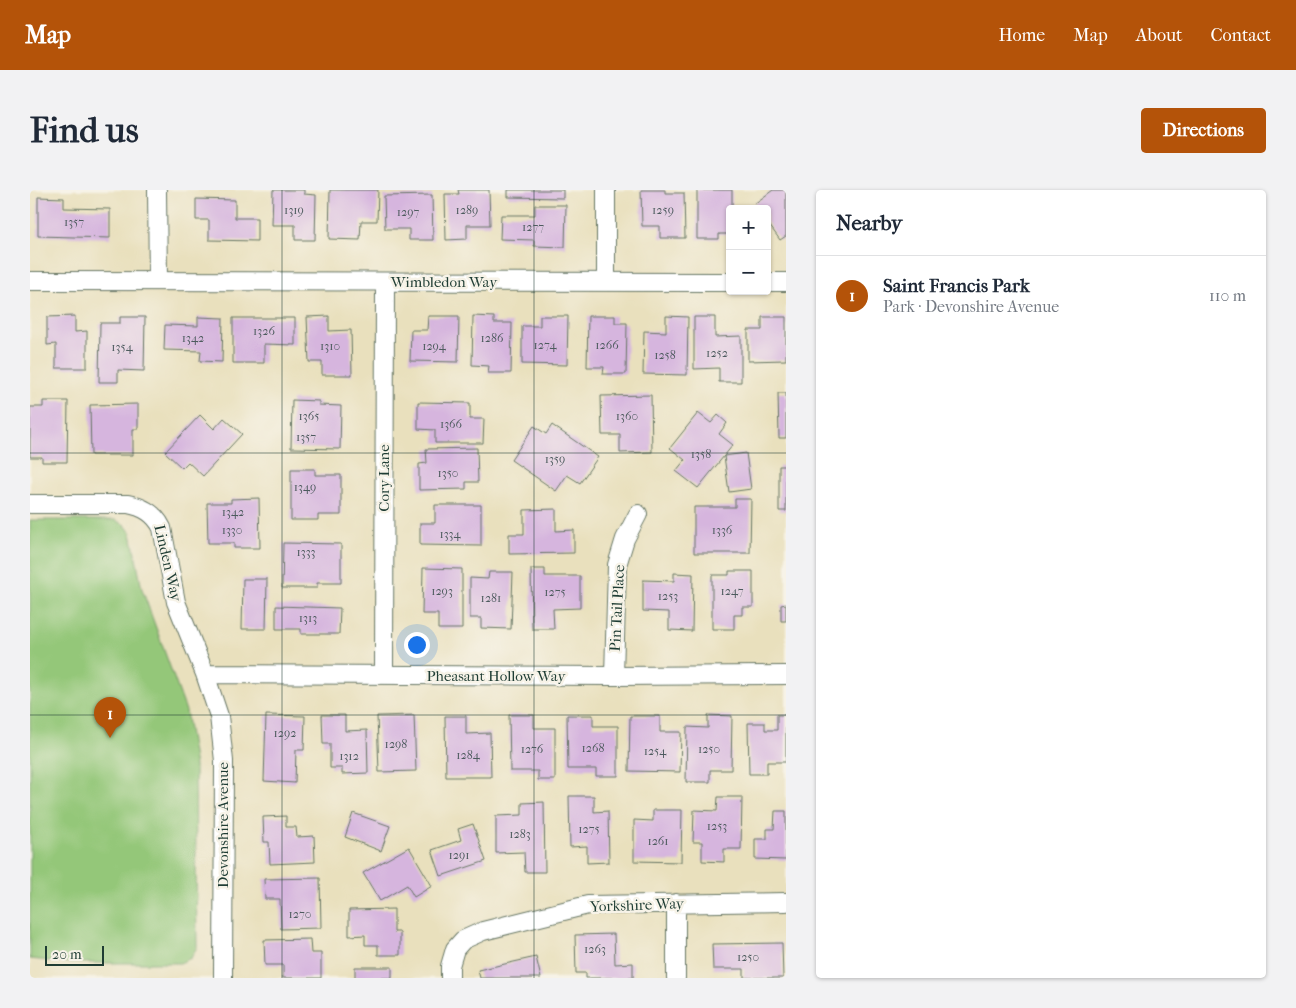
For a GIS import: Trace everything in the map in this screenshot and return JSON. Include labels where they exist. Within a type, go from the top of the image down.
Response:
[{"type":"street","points":[[157,190],[158,281]]},
{"type":"street","points":[[606,190],[606,282]]},
{"type":"street","name":"Wimbledon Way","points":[[30,281],[726,282]]},
{"type":"street","name":"Cory Lane","points":[[384,675],[385,282]]},
{"type":"street","points":[[771,282],[786,282]]},
{"type":"street","name":"Linden Way","points":[[30,504],[128,504],[140,506],[157,518],[162,528],[176,602],[206,674]]},
{"type":"street","name":"Pin Tail Place","points":[[614,676],[617,565],[625,539],[638,514]]},
{"type":"street","name":"Pheasant Hollow Way","points":[[206,674],[786,676]]},
{"type":"street","name":"Devonshire Avenue","points":[[206,674],[219,716],[224,760],[223,978]]},
{"type":"street","name":"Yorkshire Way","points":[[450,978],[450,966],[455,949],[463,940],[483,930],[588,905],[786,902]]},
{"type":"street","points":[[676,903],[676,978]]},
{"type":"green space","points":[[30,520],[115,520],[125,525],[131,533],[142,589],[186,711],[195,766],[197,947],[191,958],[180,963],[70,963],[30,959]]},
{"type":"building","points":[[273,190],[304,190],[304,194],[316,195],[315,240],[295,240],[295,225],[272,225]]},
{"type":"building","points":[[330,190],[378,190],[377,221],[361,221],[360,240],[329,239]]},
{"type":"building","points":[[458,190],[489,190],[490,225],[467,225],[467,239],[446,240],[445,194],[459,194]]},
{"type":"building","points":[[508,190],[563,190],[563,198],[508,197]]},
{"type":"building","points":[[641,190],[665,190],[665,193],[684,193],[685,238],[660,238],[660,226],[642,226]]},
{"type":"building","points":[[697,190],[732,190],[732,205],[726,205],[726,234],[719,234],[719,239],[697,239]]},
{"type":"building","points":[[773,190],[786,190],[786,236],[780,240],[771,228],[771,205],[754,204]]},
{"type":"building","points":[[432,195],[433,240],[409,240],[409,229],[385,229],[384,196]]},
{"type":"building","points":[[38,197],[64,198],[64,208],[110,209],[110,238],[38,236]]},
{"type":"building","points":[[196,199],[235,200],[235,218],[257,218],[257,241],[209,240],[209,220],[196,220]]},
{"type":"building","points":[[535,205],[566,205],[565,247],[534,246],[534,240],[500,239],[501,215],[535,215]]},
{"type":"building","points":[[75,316],[75,332],[87,331],[87,368],[56,368],[56,344],[47,345],[47,317]]},
{"type":"building","points":[[329,316],[329,331],[351,330],[352,375],[322,375],[322,362],[309,362],[307,317]]},
{"type":"building","points":[[428,316],[459,316],[458,362],[410,361],[411,330],[427,330]]},
{"type":"building","points":[[473,316],[494,317],[494,323],[512,323],[511,373],[488,373],[489,366],[472,365]]},
{"type":"building","points":[[540,316],[568,316],[567,365],[522,364],[522,326],[540,326]]},
{"type":"building","points":[[588,316],[615,316],[615,323],[627,323],[626,374],[603,374],[604,367],[587,367]]},
{"type":"building","points":[[666,316],[688,317],[687,375],[643,374],[644,331],[666,332]]},
{"type":"building","points":[[120,317],[145,317],[144,371],[118,370],[118,382],[99,382],[100,323],[120,323]]},
{"type":"building","points":[[198,317],[223,318],[222,362],[200,361],[201,351],[164,350],[165,325],[198,326]]},
{"type":"building","points":[[694,317],[715,317],[715,337],[741,336],[741,382],[719,382],[719,368],[694,369]]},
{"type":"building","points":[[762,317],[786,317],[786,360],[748,361],[748,330],[762,330]]},
{"type":"building","points":[[233,318],[295,318],[295,345],[264,344],[264,363],[233,363]]},
{"type":"building","points":[[778,393],[786,393],[786,438],[779,438]]},
{"type":"building","points":[[651,395],[652,452],[620,453],[620,435],[602,435],[601,396]]},
{"type":"building","points":[[292,400],[319,401],[319,405],[341,406],[340,449],[291,448]]},
{"type":"building","points":[[43,401],[68,401],[67,462],[42,462],[42,457],[30,457],[30,407],[43,407]]},
{"type":"building","points":[[418,402],[470,403],[470,419],[484,419],[483,443],[435,443],[435,430],[418,429]]},
{"type":"building","points":[[138,404],[138,429],[133,429],[133,455],[91,455],[90,405]]},
{"type":"building","points":[[698,413],[711,423],[718,415],[727,423],[719,434],[733,445],[698,488],[676,471],[685,460],[670,448]]},
{"type":"building","points":[[200,415],[214,429],[224,418],[242,434],[203,476],[188,462],[182,468],[165,452]]},
{"type":"building","points":[[552,425],[598,457],[580,483],[567,475],[556,491],[511,460],[534,426],[546,434]]},
{"type":"building","points":[[477,448],[478,482],[466,482],[466,489],[419,490],[419,464],[427,463],[426,449]]},
{"type":"building","points":[[746,453],[751,489],[729,492],[724,456]]},
{"type":"building","points":[[779,466],[786,466],[786,511],[779,511]]},
{"type":"building","points":[[291,469],[315,469],[315,475],[341,475],[341,515],[318,515],[318,520],[291,520]]},
{"type":"building","points":[[259,498],[260,548],[234,548],[234,543],[208,543],[207,503],[231,503],[231,499]]},
{"type":"building","points":[[735,499],[751,499],[750,553],[694,553],[694,507],[735,507]]},
{"type":"building","points":[[435,505],[481,505],[481,546],[420,545],[420,523],[435,523]]},
{"type":"building","points":[[556,509],[556,531],[574,530],[574,553],[509,554],[509,534],[524,534],[524,510]]},
{"type":"building","points":[[283,543],[341,544],[341,583],[317,583],[317,588],[282,588]]},
{"type":"building","points":[[423,568],[462,569],[462,629],[438,629],[438,614],[422,614]]},
{"type":"building","points":[[531,569],[545,569],[545,576],[580,576],[580,608],[553,609],[554,629],[532,629]]},
{"type":"building","points":[[729,571],[753,571],[753,607],[742,607],[742,615],[734,615],[734,629],[712,629],[712,575],[729,575]]},
{"type":"building","points":[[489,572],[513,572],[511,629],[481,628],[481,618],[470,618],[470,578],[488,579]]},
{"type":"building","points":[[674,573],[693,574],[692,631],[669,630],[669,612],[643,611],[643,580],[674,581]]},
{"type":"building","points":[[243,579],[267,579],[266,629],[242,629]]},
{"type":"building","points":[[786,604],[786,621],[781,621],[781,605]]},
{"type":"building","points":[[276,606],[340,608],[339,634],[301,634],[301,629],[276,629]]},
{"type":"building","points":[[266,715],[305,716],[304,750],[296,750],[295,783],[264,781]]},
{"type":"building","points":[[322,715],[345,715],[345,731],[367,730],[368,773],[342,774],[342,768],[330,768],[330,744],[323,744]]},
{"type":"building","points":[[414,715],[416,771],[379,772],[377,716]]},
{"type":"building","points":[[509,715],[534,715],[534,728],[555,728],[555,780],[538,780],[538,771],[510,771]]},
{"type":"building","points":[[567,715],[593,715],[593,726],[618,726],[618,776],[596,776],[596,769],[568,769]]},
{"type":"building","points":[[708,715],[732,716],[731,770],[710,770],[710,782],[686,782],[687,727],[708,728]]},
{"type":"building","points":[[777,715],[786,715],[786,762],[767,762],[767,774],[749,774],[748,723],[765,723],[765,730],[777,730]]},
{"type":"building","points":[[445,716],[466,716],[466,734],[490,733],[491,777],[446,777]]},
{"type":"building","points":[[630,716],[660,716],[660,732],[681,732],[680,772],[629,771]]},
{"type":"building","points":[[569,796],[594,796],[594,812],[608,811],[609,862],[587,863],[587,846],[570,847]]},
{"type":"building","points":[[718,797],[742,797],[741,849],[724,849],[724,862],[702,861],[702,842],[693,842],[694,810],[717,811]]},
{"type":"building","points":[[544,802],[545,872],[525,872],[524,852],[496,853],[496,816],[522,815],[522,803]]},
{"type":"building","points":[[653,810],[682,810],[681,862],[634,861],[634,820],[653,821]]},
{"type":"building","points":[[775,811],[786,811],[786,860],[755,859],[755,839],[767,839],[767,829],[774,829]]},
{"type":"building","points":[[353,813],[390,826],[381,851],[345,837]]},
{"type":"building","points":[[286,816],[286,827],[296,827],[297,837],[314,836],[315,862],[270,864],[269,842],[264,842],[263,817]]},
{"type":"building","points":[[473,824],[486,861],[441,876],[432,850],[461,840],[458,829]]},
{"type":"building","points":[[409,847],[432,886],[414,897],[407,885],[380,901],[363,873]]},
{"type":"building","points":[[320,878],[321,928],[281,929],[280,899],[265,899],[264,879]]},
{"type":"building","points":[[394,909],[394,932],[400,932],[400,955],[378,955],[378,945],[365,945],[365,935],[349,936],[349,910]]},
{"type":"building","points":[[614,934],[615,964],[633,963],[633,978],[586,978],[586,973],[576,973],[575,935]]},
{"type":"building","points":[[310,939],[311,953],[321,953],[321,978],[283,978],[283,965],[265,965],[264,940]]},
{"type":"building","points":[[782,943],[783,978],[744,978],[744,969],[713,969],[712,944]]},
{"type":"building","points":[[536,957],[541,978],[480,978],[478,970]]},
{"type":"building","points":[[355,967],[392,967],[392,978],[355,978]]},
{"type":"place","name":"Saint Francis Park","points":[[110,738]]}]
